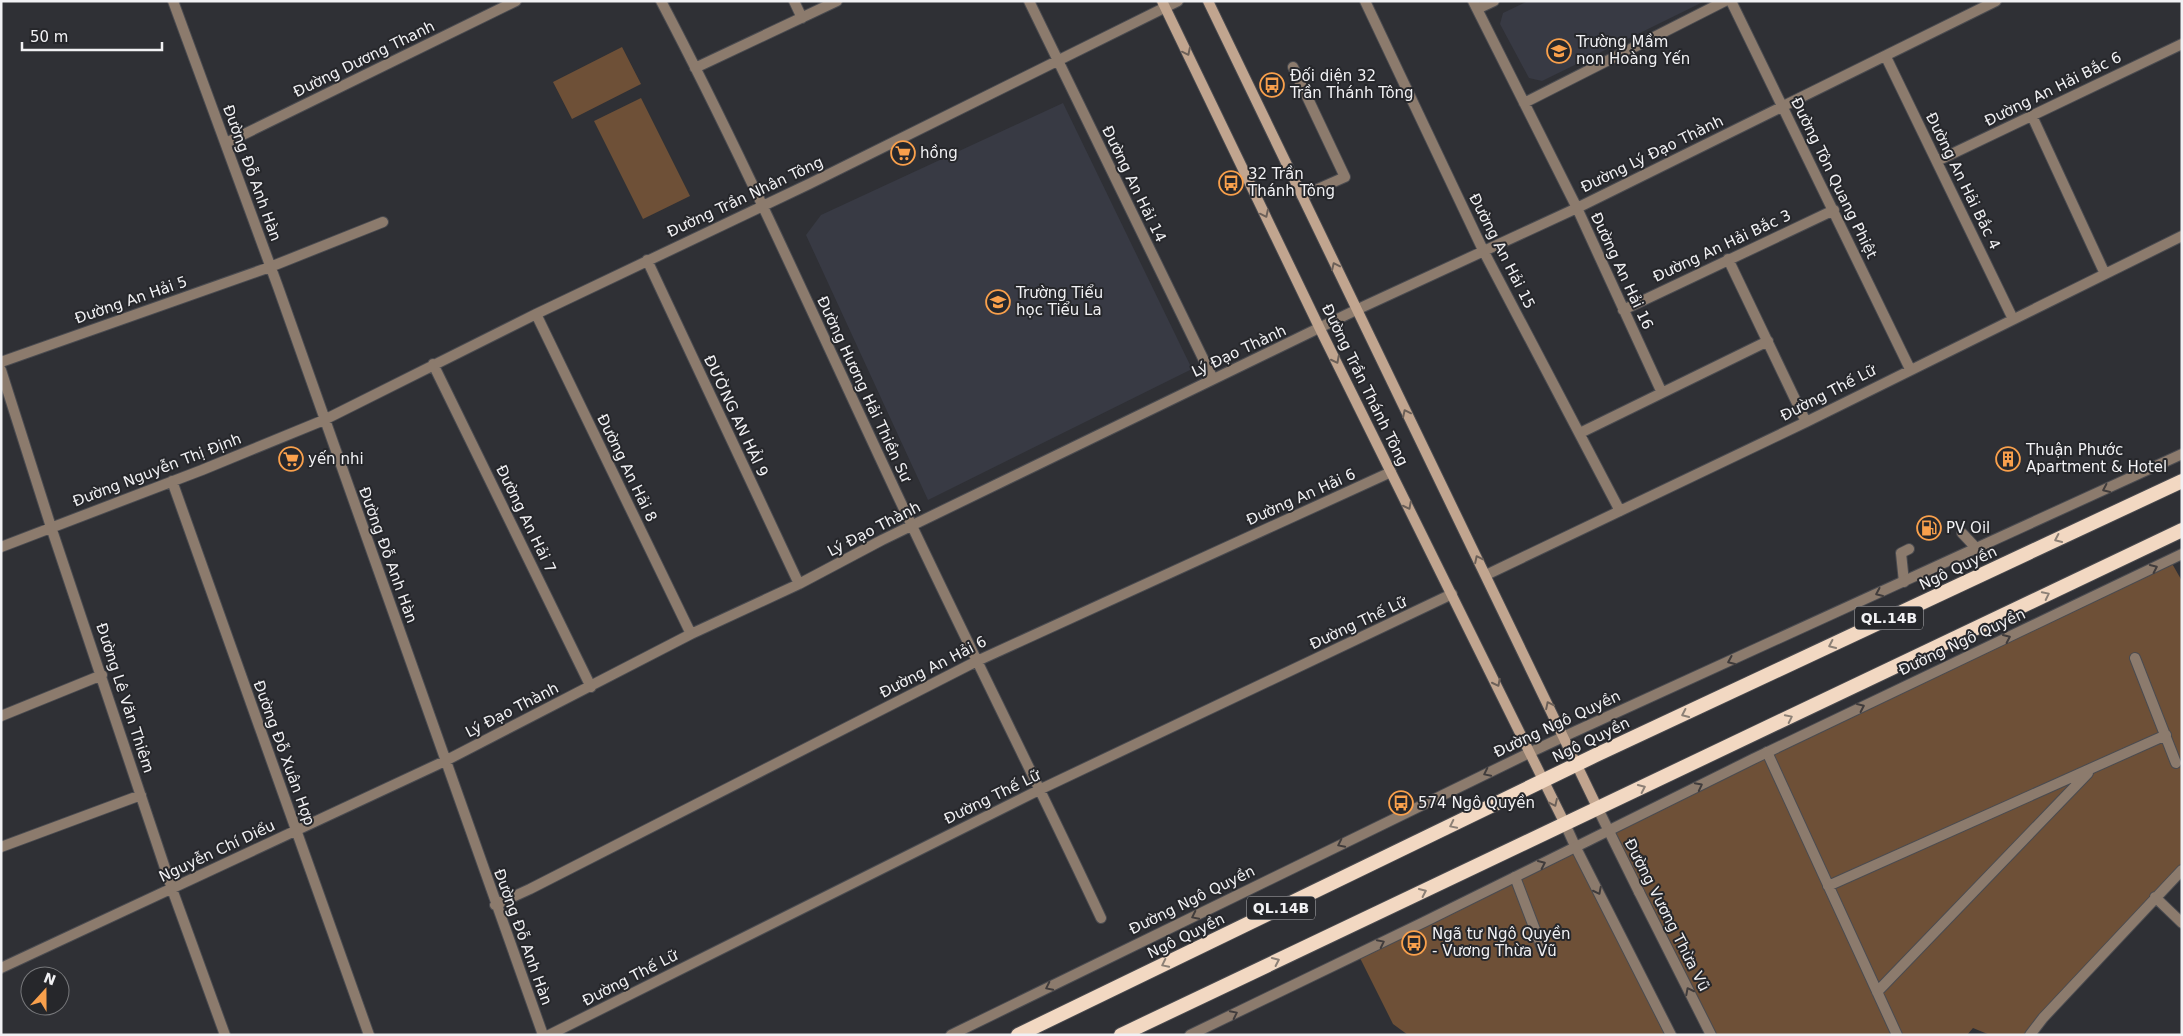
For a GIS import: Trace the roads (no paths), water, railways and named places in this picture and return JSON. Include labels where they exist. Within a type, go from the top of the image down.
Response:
[{"type":"highway","name":"Ngô Quyền","points":[[1018,1035],[1578,764],[2182,481]]},
{"type":"highway","name":"QL.14B","points":[[1122,1035],[2182,530]]},
{"type":"main road","name":"Đường Trần Thánh Tông","points":[[1208,1],[1598,808]]},
{"type":"main road","name":"Đường Trần Thánh Tông","points":[[1164,4],[1320,329],[1565,824]]},
{"type":"street","name":"Đường Đỗ Anh Hàn","points":[[174,1],[495,905],[543,1035]]},
{"type":"street","name":"Đường Dương Thanh","points":[[226,143],[516,1]]},
{"type":"street","name":"Đường Hương Hải Thiền Sư","points":[[661,1],[763,205],[912,526],[1040,789],[1100,918]]},
{"type":"street","points":[[794,1],[802,18]]},
{"type":"street","points":[[695,68],[837,1]]},
{"type":"street","name":"Đường An Hải 14","points":[[1029,1],[1213,379]]},
{"type":"street","name":"Đường Trần Nhân Tông","points":[[324,420],[536,314],[1058,61],[1164,4],[1178,1]]},
{"type":"street","name":"Đường An Hải 15","points":[[1365,1],[1483,250],[1620,511]]},
{"type":"street","points":[[1476,5],[1494,1]]},
{"type":"street","points":[[1524,103],[1725,1]]},
{"type":"street","name":"Đường Tôn Quang Phiệt","points":[[1731,1],[1910,369]]},
{"type":"street","name":"Đường Lý Đạo Thành","points":[[1320,329],[1356,310],[1576,208],[1996,1]]},
{"type":"street","name":"Đường An Hải 16","points":[[1476,5],[1576,208],[1662,393]]},
{"type":"street","name":"Đường An Hải Bắc 6","points":[[1937,161],[2182,44]]},
{"type":"street","name":"Đường An Hải Bắc 4","points":[[1886,56],[2013,319]]},
{"type":"street","points":[[1293,66],[1345,177],[1302,196]]},
{"type":"street","points":[[2032,116],[2105,274]]},
{"type":"street","name":"Đường An Hải Bắc 3","points":[[1623,310],[1834,210]]},
{"type":"street","name":"Đường An Hải 5","points":[[1,362],[270,267],[383,222]]},
{"type":"street","name":"Đường Thế Lữ","points":[[1486,575],[1806,422],[2182,236]]},
{"type":"street","points":[[1728,259],[1806,422]]},
{"type":"street","name":"ĐƯỜNG AN HẢl 9","points":[[647,260],[799,584]]},
{"type":"street","name":"Đường An Hải 8","points":[[536,314],[691,634]]},
{"type":"street","name":"Lý Đạo Thành","points":[[445,761],[691,634],[799,584],[912,526],[1320,329]]},
{"type":"street","points":[[1580,433],[1768,341]]},
{"type":"street","name":"Đường An Hải 7","points":[[434,364],[591,687]]},
{"type":"street","name":"Đường Lê Văn Thiêm","points":[[1,370],[51,527],[222,1034]]},
{"type":"street","name":"Đường Nguyễn Thị Định","points":[[1,547],[324,420]]},
{"type":"street","name":"Đường Ngô Quyền","points":[[951,1035],[1564,736],[2182,454]]},
{"type":"street","name":"Đường An Hải 6","points":[[495,905],[530,889],[978,661],[1391,472]]},
{"type":"street","name":"Đường Đỗ Xuân Hợp","points":[[172,481],[369,1035]]},
{"type":"street","points":[[1962,533],[1977,549]]},
{"type":"street","points":[[1904,582],[1901,552],[1908,549]]},
{"type":"street","name":"Đường Ngô Quyền","points":[[1190,1035],[1515,878],[1767,752],[2182,554]]},
{"type":"street","name":"Đường Thế Lữ","points":[[549,1035],[1040,789],[1452,594]]},
{"type":"street","points":[[2135,658],[2176,763]]},
{"type":"street","points":[[1,716],[102,675]]},
{"type":"street","points":[[1828,886],[2166,735]]},
{"type":"street","points":[[1767,752],[1897,1035]]},
{"type":"street","name":"Nguyễn Chí Diểu","points":[[1,968],[445,761]]},
{"type":"street","points":[[1877,992],[2093,768]]},
{"type":"street","points":[[1,847],[141,795]]},
{"type":"street","name":"Đường Vương Thừa Vũ","points":[[1598,808],[1711,1035]]},
{"type":"street","points":[[1565,824],[1670,1035]]},
{"type":"street","points":[[2030,1035],[2043,1018],[2182,870]]},
{"type":"street","points":[[1515,878],[1542,948]]},
{"type":"street","points":[[2155,897],[2182,923]]},
{"type":"place","name":"Trường Mầm non Hoàng Yến","points":[[1559,51]]},
{"type":"place","name":"Đối diện 32 Trần Thánh Tông","points":[[1272,85]]},
{"type":"place","name":"hồng","points":[[903,153]]},
{"type":"place","name":"32 Trần Thánh Tông","points":[[1231,183]]},
{"type":"place","name":"Trường Tiểu học Tiểu La","points":[[998,302]]},
{"type":"place","name":"yến nhi","points":[[291,459]]},
{"type":"place","name":"Thuận Phước Apartment & Hotel","points":[[2008,459]]},
{"type":"place","name":"PV Oil","points":[[1929,528]]},
{"type":"place","name":"574 Ngô Quyền","points":[[1401,803]]},
{"type":"place","name":"Ngã tư Ngô Quyền - Vương Thừa Vũ","points":[[1414,943]]}]
